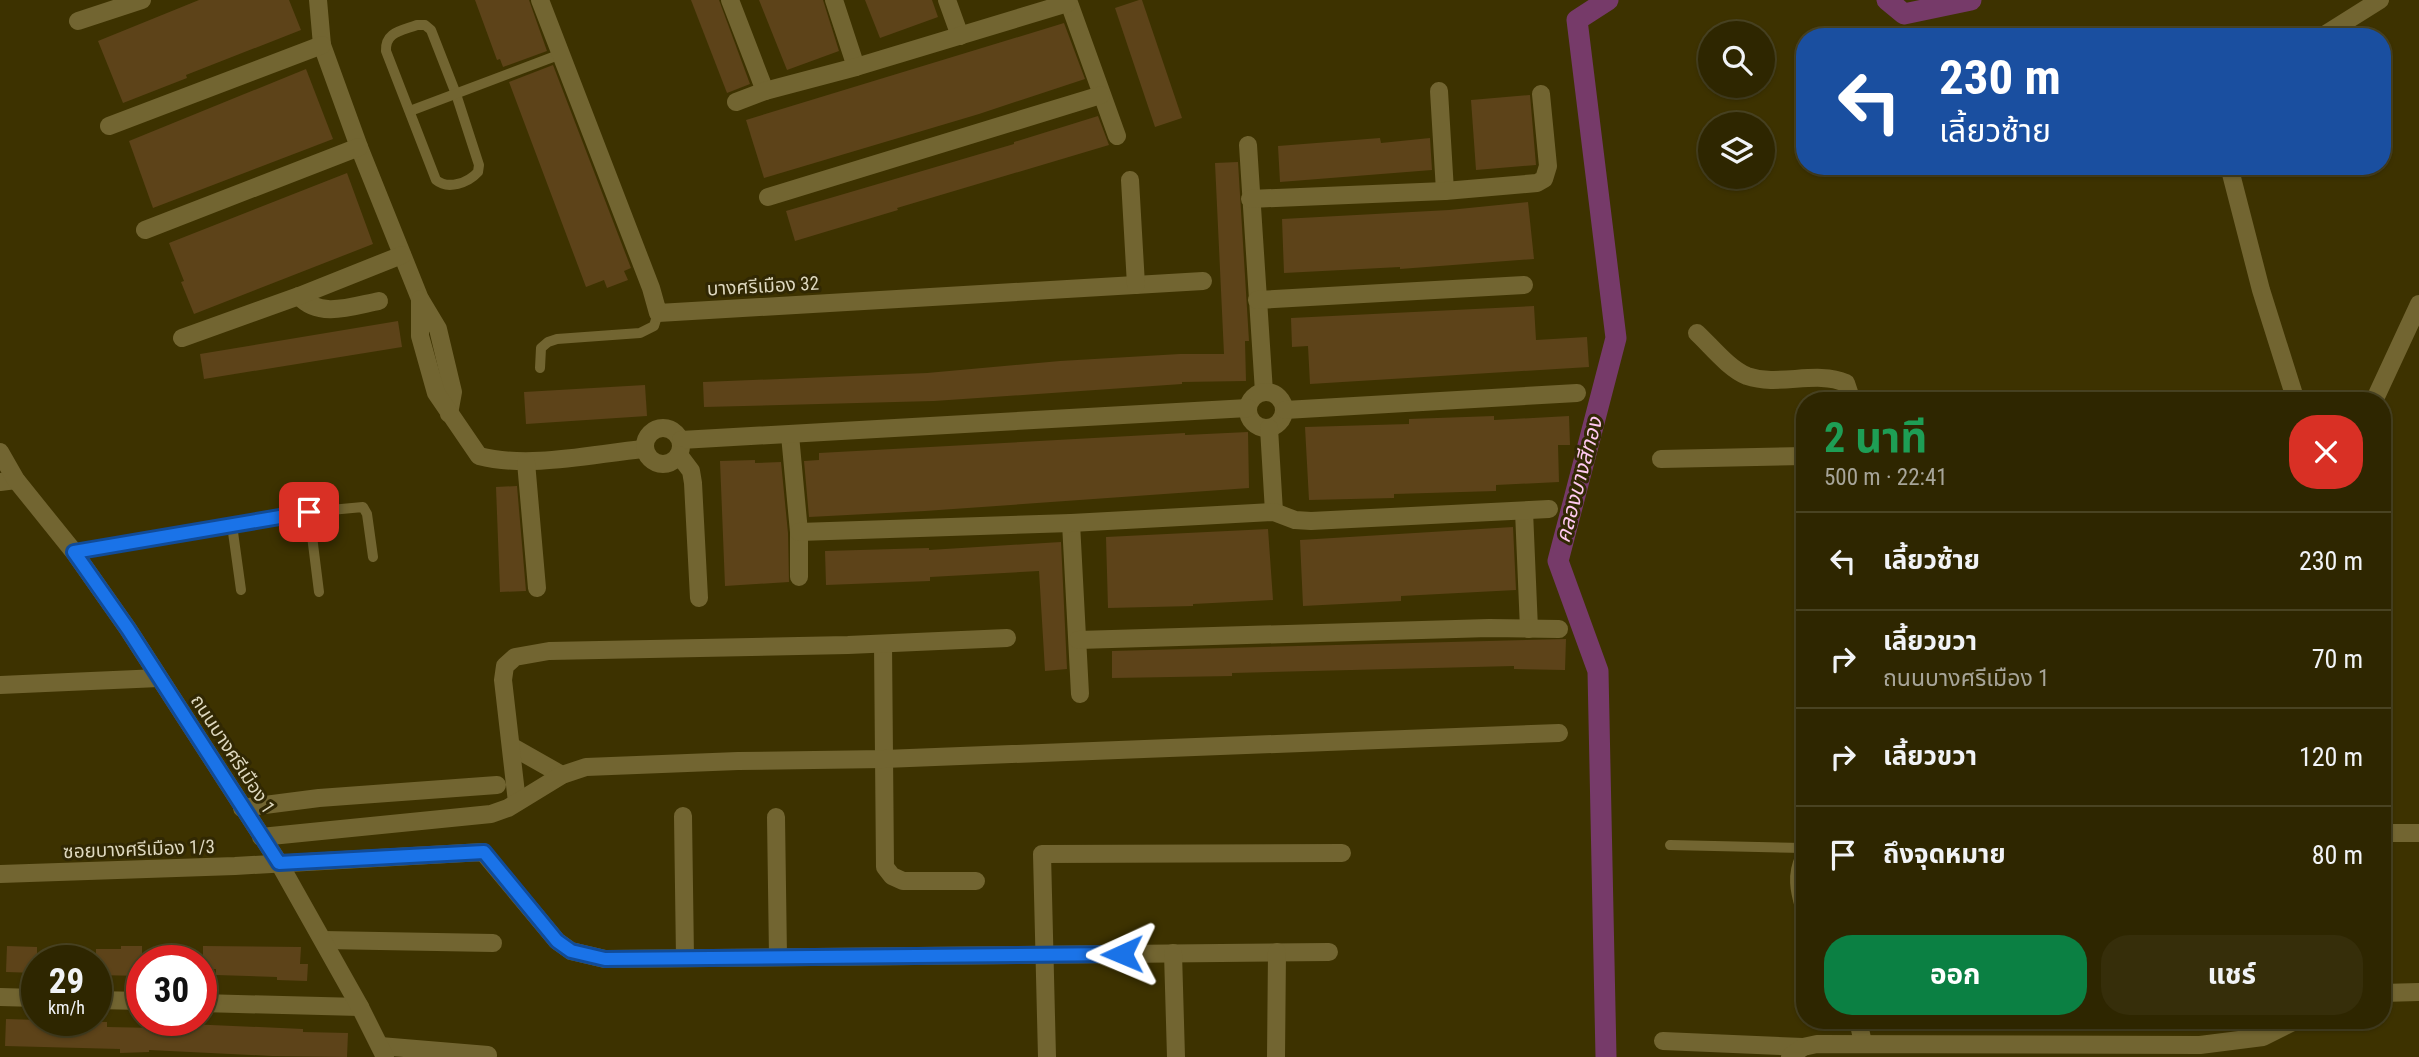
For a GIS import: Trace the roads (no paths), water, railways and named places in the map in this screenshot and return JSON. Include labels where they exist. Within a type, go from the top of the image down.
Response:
[{"type":"street","points":[[78,21],[142,0]]},
{"type":"street","points":[[318,0],[322,45],[359,147],[420,299],[420,336],[436,393],[479,456],[501,462],[526,462],[645,449]]},
{"type":"street","points":[[540,0],[651,288],[658,313]]},
{"type":"street","points":[[730,0],[765,91]]},
{"type":"street","points":[[834,0],[856,67]]},
{"type":"street","points":[[947,0],[960,36]]},
{"type":"street","points":[[2335,28],[2380,0]]},
{"type":"street","points":[[736,102],[1068,1],[1117,136]]},
{"type":"street","points":[[109,126],[322,45]]},
{"type":"street","points":[[1439,91],[1445,191]]},
{"type":"street","points":[[768,198],[1101,94]]},
{"type":"street","points":[[1250,199],[1445,191],[1527,185],[1544,179],[1548,166],[1541,94]]},
{"type":"street","points":[[1248,145],[1264,392]]},
{"type":"street","points":[[145,230],[359,147]]},
{"type":"street","points":[[2231,175],[2261,290],[2294,392]]},
{"type":"street","points":[[1130,180],[1136,285]]},
{"type":"street","points":[[181,338],[299,296],[402,255]]},
{"type":"street","name":"บางศรีเมือง 32","points":[[658,313],[1203,281]]},
{"type":"street","points":[[1257,300],[1524,285]]},
{"type":"street","points":[[299,296],[304,302],[320,309],[331,310],[379,301]]},
{"type":"street","points":[[2378,392],[2419,304]]},
{"type":"street","points":[[1697,333],[1746,376],[1778,381],[1834,378],[1846,383],[1849,392]]},
{"type":"street","points":[[1270,392],[1281,398],[1285,410],[1279,424],[1269,428],[1256,426],[1251,421],[1248,408],[1253,397],[1270,392]]},
{"type":"street","points":[[1285,410],[1577,393]]},
{"type":"street","points":[[680,448],[790,435],[1248,408]]},
{"type":"street","points":[[680,448],[673,462],[660,464],[647,456],[645,449],[649,433],[664,427],[672,430],[691,471],[699,598]]},
{"type":"street","points":[[1269,428],[1275,512]]},
{"type":"street","points":[[790,435],[799,532],[799,577]]},
{"type":"street","name":"ถนนบางศรีเมือง 1","points":[[0,452],[8,481],[74,552],[279,863],[360,1007],[382,1052]]},
{"type":"street","points":[[1661,459],[1796,456]]},
{"type":"street","points":[[526,462],[537,588]]},
{"type":"street","points":[[799,532],[1071,523],[1275,512],[1295,520],[1311,520],[1549,509]]},
{"type":"street","points":[[1524,511],[1529,629]]},
{"type":"street","points":[[1071,523],[1080,694]]},
{"type":"street","points":[[1078,640],[1559,629]]},
{"type":"street","points":[[517,802],[503,680],[505,666],[515,657],[549,651],[883,644],[1007,638]]},
{"type":"street","points":[[883,644],[885,867],[892,876],[902,881],[976,881]]},
{"type":"street","points":[[0,685],[159,678]]},
{"type":"street","points":[[261,837],[491,814],[562,775],[586,767],[884,759],[1559,733]]},
{"type":"street","points":[[511,746],[562,775]]},
{"type":"street","points":[[242,807],[308,799],[498,785]]},
{"type":"street","points":[[683,816],[685,958],[1329,951]]},
{"type":"street","points":[[776,817],[778,957]]},
{"type":"street","points":[[2391,833],[2419,833]]},
{"type":"street","name":"ซอยบางศรีเมือง 1/3","points":[[0,874],[235,866],[484,852],[557,941],[571,951],[605,959],[685,958]]},
{"type":"street","points":[[1047,1057],[1042,854],[1342,853]]},
{"type":"street","points":[[323,940],[494,943]]},
{"type":"street","points":[[1276,1057],[1277,952]]},
{"type":"street","points":[[1173,953],[1176,1057]]},
{"type":"street","points":[[2391,993],[2419,992]]},
{"type":"street","points":[[0,997],[21,998]]},
{"type":"street","points":[[217,1003],[360,1007]]},
{"type":"street","points":[[1860,1029],[1863,1043]]},
{"type":"street","points":[[1663,1041],[1797,1052],[1817,1044],[1863,1043],[2052,1051],[2200,1045],[2263,1037],[2279,1029]]},
{"type":"street","points":[[382,1052],[488,1055]]},
{"type":"lane","points":[[417,25],[425,25],[431,30],[456,94],[479,165],[478,172],[473,178],[443,185],[436,180],[386,51],[386,42],[391,34],[417,25]]},
{"type":"lane","points":[[410,111],[561,54]]},
{"type":"lane","points":[[540,368],[541,348],[548,342],[640,333],[654,326],[658,313]]},
{"type":"lane","points":[[74,552],[309,512],[363,507],[367,514],[373,557]]},
{"type":"lane","points":[[309,512],[319,592]]},
{"type":"lane","points":[[232,525],[241,590]]},
{"type":"lane","points":[[1670,845],[1796,848]]},
{"type":"waterway","name":"คลองบางสีทอง","points":[[1606,1057],[1598,671],[1558,561],[1616,338],[1577,20],[1608,0]]},
{"type":"waterway","name":"คลองบางสีทอง","points":[[1887,0],[1904,14],[1971,0]]}]
